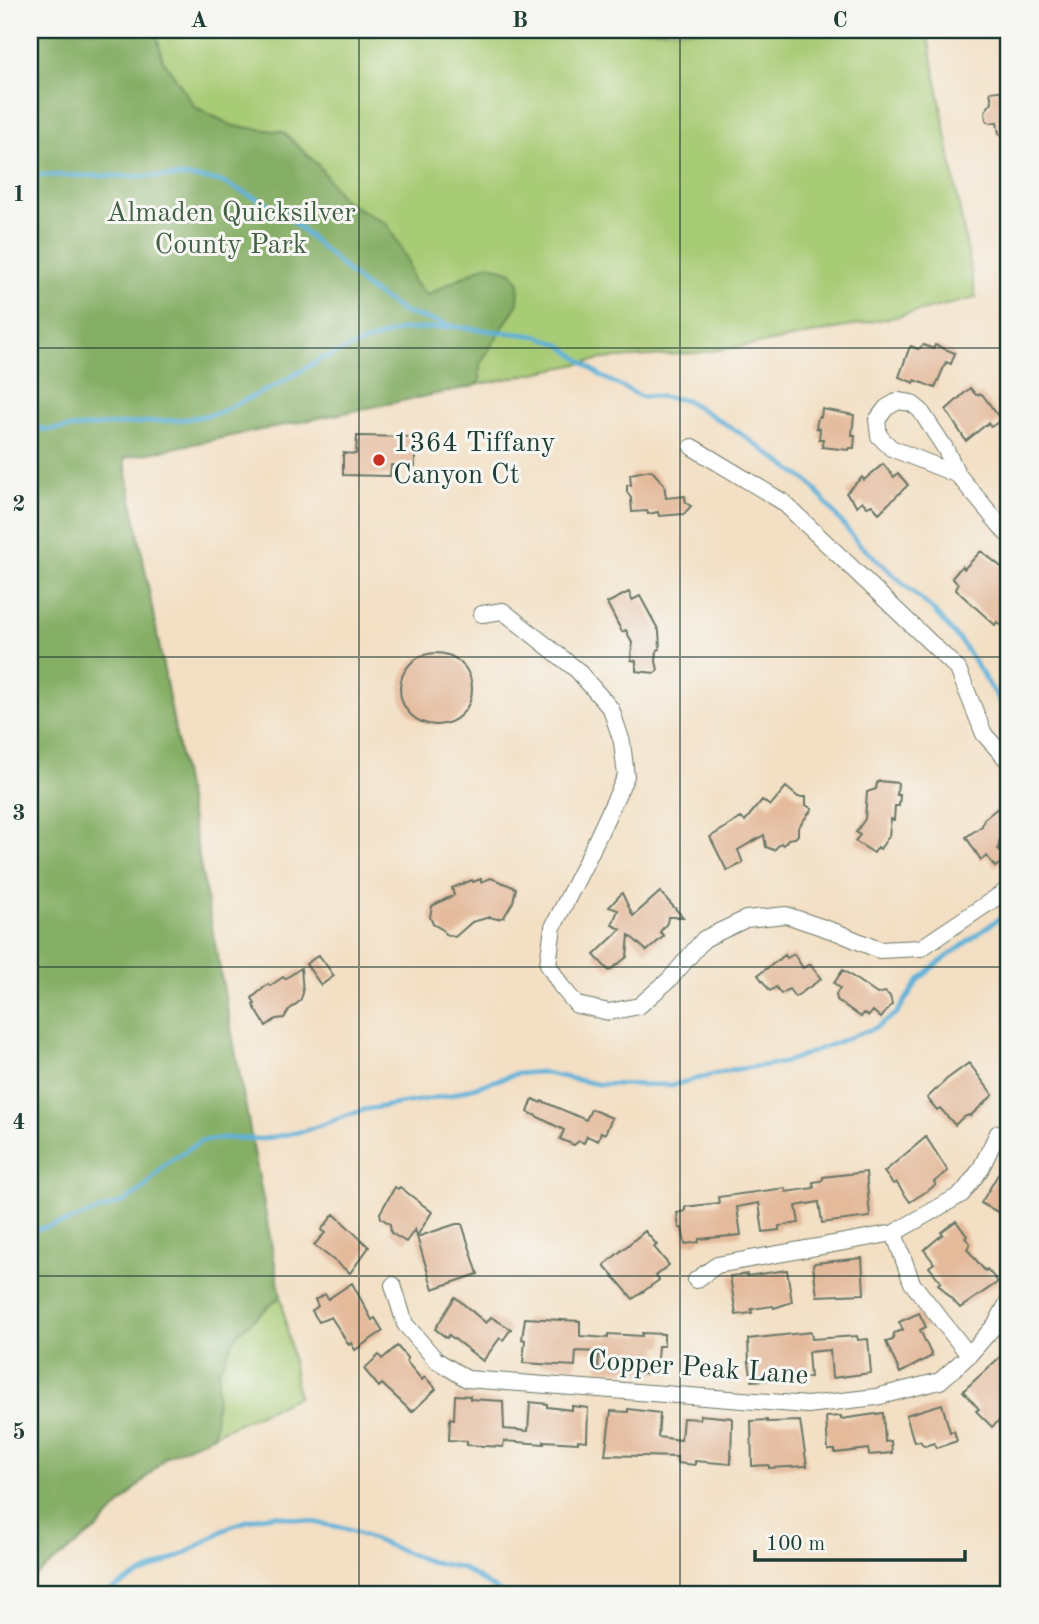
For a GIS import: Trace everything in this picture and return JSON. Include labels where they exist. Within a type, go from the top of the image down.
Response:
[{"type":"street","points":[[1009,30],[1009,43]]},
{"type":"street","points":[[958,475],[891,448],[879,436],[877,420],[886,408],[898,401],[911,403],[920,410],[945,448],[958,475],[1009,536]]},
{"type":"street","points":[[692,447],[783,502],[958,669],[984,734],[1009,762]]},
{"type":"street","points":[[996,519],[1009,508]]},
{"type":"street","points":[[482,614],[503,611],[577,670],[611,709],[622,742],[626,776],[553,927],[548,964],[577,1005],[609,1012],[639,1006],[670,979],[704,939],[746,919],[786,915],[879,950],[921,948],[1009,889]]},
{"type":"street","points":[[696,1280],[717,1265],[894,1233],[962,1194],[980,1170],[998,1133]]},
{"type":"street","points":[[894,1233],[912,1283],[969,1354]]},
{"type":"street","name":"Copper Peak Lane","points":[[393,1285],[405,1324],[436,1360],[467,1379],[808,1405],[876,1397],[940,1381],[996,1324],[1009,1300]]},
{"type":"green space","name":"Almaden Quicksilver County Park","points":[[30,30],[927,30],[976,298],[771,342],[696,353],[602,359],[124,458],[298,1397],[167,1455],[98,1528],[30,1580]]},
{"type":"green space","name":"Almaden Quicksilver County Park","points":[[30,30],[156,30],[162,58],[195,107],[233,126],[283,132],[318,165],[343,200],[387,224],[407,259],[413,281],[427,295],[488,264],[512,272],[519,283],[518,303],[480,364],[480,380],[475,386],[124,458],[281,1296],[237,1334],[219,1370],[214,1435],[167,1456],[98,1528],[30,1580]]},
{"type":"building","points":[[1006,90],[1009,96],[1009,141],[999,134],[997,122],[990,123],[986,120],[985,111],[992,102],[990,92]]},
{"type":"building","points":[[924,345],[933,349],[935,345],[955,353],[951,364],[946,362],[935,388],[899,377],[911,346],[918,349]]},
{"type":"building","points":[[970,388],[976,395],[982,394],[1001,420],[991,427],[988,423],[966,441],[946,410]]},
{"type":"building","points":[[822,409],[854,415],[854,448],[849,450],[822,447],[820,429],[816,428]]},
{"type":"building","name":"1364 Tiffany Canyon Ct","points":[[357,436],[415,437],[415,466],[391,465],[390,476],[343,475],[343,453],[356,454]]},
{"type":"building","points":[[883,464],[894,477],[898,473],[908,485],[879,513],[872,505],[867,507],[862,501],[857,506],[846,493],[862,477],[864,480]]},
{"type":"building","points":[[651,470],[664,484],[666,498],[685,496],[686,503],[691,506],[684,514],[659,516],[658,512],[632,512],[631,498],[627,492],[627,485],[631,485],[630,474]]},
{"type":"building","points":[[981,551],[1009,573],[1009,631],[1002,624],[997,622],[995,625],[956,590],[958,584],[952,578]]},
{"type":"building","points":[[629,592],[632,600],[640,596],[659,631],[660,648],[656,661],[658,670],[655,673],[636,671],[636,661],[631,660],[632,643],[626,630],[622,632],[607,603]]},
{"type":"building","points":[[436,653],[456,659],[466,669],[472,689],[466,709],[456,719],[436,725],[416,719],[406,709],[400,689],[406,669],[416,659]]},
{"type":"building","points":[[879,781],[898,783],[897,795],[900,795],[899,806],[895,806],[894,820],[891,819],[889,836],[874,853],[855,841],[860,835],[856,832],[865,819],[867,792],[876,789]]},
{"type":"building","points":[[786,787],[798,797],[806,797],[806,805],[812,809],[798,828],[798,835],[788,839],[784,845],[781,843],[774,850],[766,847],[764,835],[738,850],[743,863],[727,871],[710,837],[741,818],[745,821],[762,800],[770,806]]},
{"type":"building","points":[[1009,799],[1009,833],[1000,839],[998,849],[1005,860],[995,867],[987,856],[981,860],[966,837],[982,826],[984,819]]},
{"type":"building","points":[[491,878],[516,888],[513,902],[504,917],[490,917],[472,922],[455,937],[445,934],[433,924],[430,917],[432,906],[454,895],[452,888],[472,880],[481,879],[481,882]]},
{"type":"building","points":[[660,892],[683,917],[668,917],[660,932],[664,936],[647,951],[629,935],[627,957],[609,971],[594,955],[621,929],[612,925],[618,910],[609,907],[622,893],[633,916]]},
{"type":"building","points":[[794,954],[803,968],[810,964],[821,979],[795,997],[789,989],[781,994],[776,987],[770,991],[758,975],[785,955],[787,958]]},
{"type":"building","points":[[319,955],[334,976],[321,985],[306,964]]},
{"type":"building","points":[[301,968],[303,993],[300,1001],[284,1018],[276,1019],[266,1026],[253,1005],[255,1004],[252,998],[268,984],[270,986],[283,977],[285,979]]},
{"type":"building","points":[[843,970],[877,994],[885,992],[890,996],[892,1004],[881,1018],[873,1011],[869,1016],[864,1013],[861,1017],[837,1000],[836,994],[840,988],[834,983]]},
{"type":"building","points":[[969,1063],[993,1095],[970,1116],[962,1118],[955,1125],[927,1098]]},
{"type":"building","points":[[533,1099],[586,1120],[591,1109],[612,1118],[605,1134],[601,1132],[598,1141],[587,1136],[584,1143],[579,1141],[574,1145],[560,1139],[564,1130],[528,1112]]},
{"type":"building","points":[[926,1137],[948,1171],[934,1182],[936,1185],[910,1202],[896,1182],[893,1184],[884,1172]]},
{"type":"building","points":[[1009,1156],[1009,1218],[981,1203]]},
{"type":"building","points":[[866,1172],[870,1217],[822,1223],[819,1202],[796,1206],[799,1223],[763,1232],[759,1203],[737,1207],[741,1235],[699,1239],[699,1242],[685,1244],[682,1228],[679,1228],[677,1213],[685,1211],[685,1207],[719,1203],[718,1197],[785,1188],[786,1192],[814,1188],[813,1182],[820,1181],[823,1177]]},
{"type":"building","points":[[395,1187],[400,1187],[432,1212],[417,1236],[415,1229],[406,1242],[391,1233],[390,1224],[381,1218],[380,1213]]},
{"type":"building","points":[[334,1214],[369,1247],[350,1273],[314,1245],[325,1233],[321,1230]]},
{"type":"building","points":[[956,1221],[970,1243],[967,1249],[998,1282],[960,1308],[938,1284],[941,1282],[929,1267],[934,1263],[924,1250]]},
{"type":"building","points":[[462,1224],[478,1274],[433,1289],[417,1237]]},
{"type":"building","points":[[645,1231],[669,1265],[656,1276],[659,1280],[633,1299],[604,1265]]},
{"type":"building","points":[[862,1258],[864,1294],[817,1296],[813,1265],[815,1263]]},
{"type":"building","points":[[787,1270],[792,1302],[774,1308],[751,1309],[752,1313],[736,1315],[730,1276]]},
{"type":"building","points":[[352,1283],[372,1320],[375,1318],[383,1331],[355,1350],[331,1317],[319,1322],[312,1311],[318,1306],[315,1300],[325,1294],[328,1299]]},
{"type":"building","points":[[455,1297],[486,1323],[491,1317],[511,1329],[503,1340],[500,1338],[483,1361],[449,1335],[447,1338],[435,1329]]},
{"type":"building","points":[[919,1313],[926,1327],[920,1330],[932,1356],[900,1373],[886,1342],[893,1340],[894,1333],[903,1330],[899,1322]]},
{"type":"building","points":[[525,1318],[580,1321],[580,1336],[608,1338],[608,1334],[664,1334],[664,1346],[658,1346],[656,1374],[639,1373],[639,1370],[598,1369],[599,1352],[576,1351],[575,1366],[523,1363]]},
{"type":"building","points":[[811,1332],[812,1339],[857,1336],[858,1340],[868,1339],[871,1373],[832,1378],[830,1350],[808,1352],[810,1377],[793,1379],[793,1375],[752,1381],[748,1339]]},
{"type":"building","points":[[397,1346],[422,1380],[425,1377],[436,1389],[412,1412],[382,1384],[379,1387],[364,1369],[379,1355],[382,1359]]},
{"type":"building","points":[[1001,1356],[1009,1366],[1009,1412],[992,1427],[976,1411],[979,1409],[963,1391]]},
{"type":"building","points":[[455,1395],[470,1396],[470,1399],[503,1401],[504,1429],[528,1431],[530,1402],[572,1410],[572,1406],[588,1408],[587,1441],[544,1441],[544,1444],[504,1441],[503,1447],[467,1445],[467,1441],[449,1440],[450,1418],[454,1419]]},
{"type":"building","points":[[942,1404],[950,1432],[954,1431],[957,1441],[936,1448],[934,1443],[924,1446],[920,1441],[914,1442],[906,1415]]},
{"type":"building","points":[[628,1409],[660,1413],[658,1437],[681,1440],[683,1418],[700,1419],[700,1415],[732,1418],[731,1464],[695,1461],[695,1465],[677,1463],[677,1457],[605,1455],[611,1411],[628,1412]]},
{"type":"building","points":[[883,1413],[885,1442],[891,1441],[892,1453],[869,1455],[868,1449],[835,1453],[835,1450],[828,1450],[826,1417],[841,1416],[841,1419]]},
{"type":"building","points":[[751,1421],[800,1421],[807,1466],[752,1466]]},
{"type":"waterway","points":[[30,175],[188,177],[220,181],[279,209],[364,286],[405,313],[457,327],[538,336],[561,345],[601,376],[642,397],[686,400],[740,433],[810,483],[858,543],[932,609],[962,643],[1009,715]]},
{"type":"waterway","points":[[30,425],[46,430],[187,419],[218,413],[281,383],[321,359],[377,338],[400,330],[450,327]]},
{"type":"waterway","points":[[30,1231],[70,1221],[125,1201],[145,1187],[164,1165],[201,1141],[223,1138],[263,1139],[304,1131],[363,1110],[451,1095],[516,1074],[540,1072],[597,1084],[673,1085],[731,1070],[783,1063],[877,1027],[897,1013],[918,981],[932,968],[1009,911]]},
{"type":"waterway","points":[[105,1594],[186,1553],[231,1526],[276,1515],[344,1528],[428,1561],[462,1568],[504,1594]]},
{"type":"place","name":"1364 Tiffany Canyon Ct","points":[[379,460]]}]
